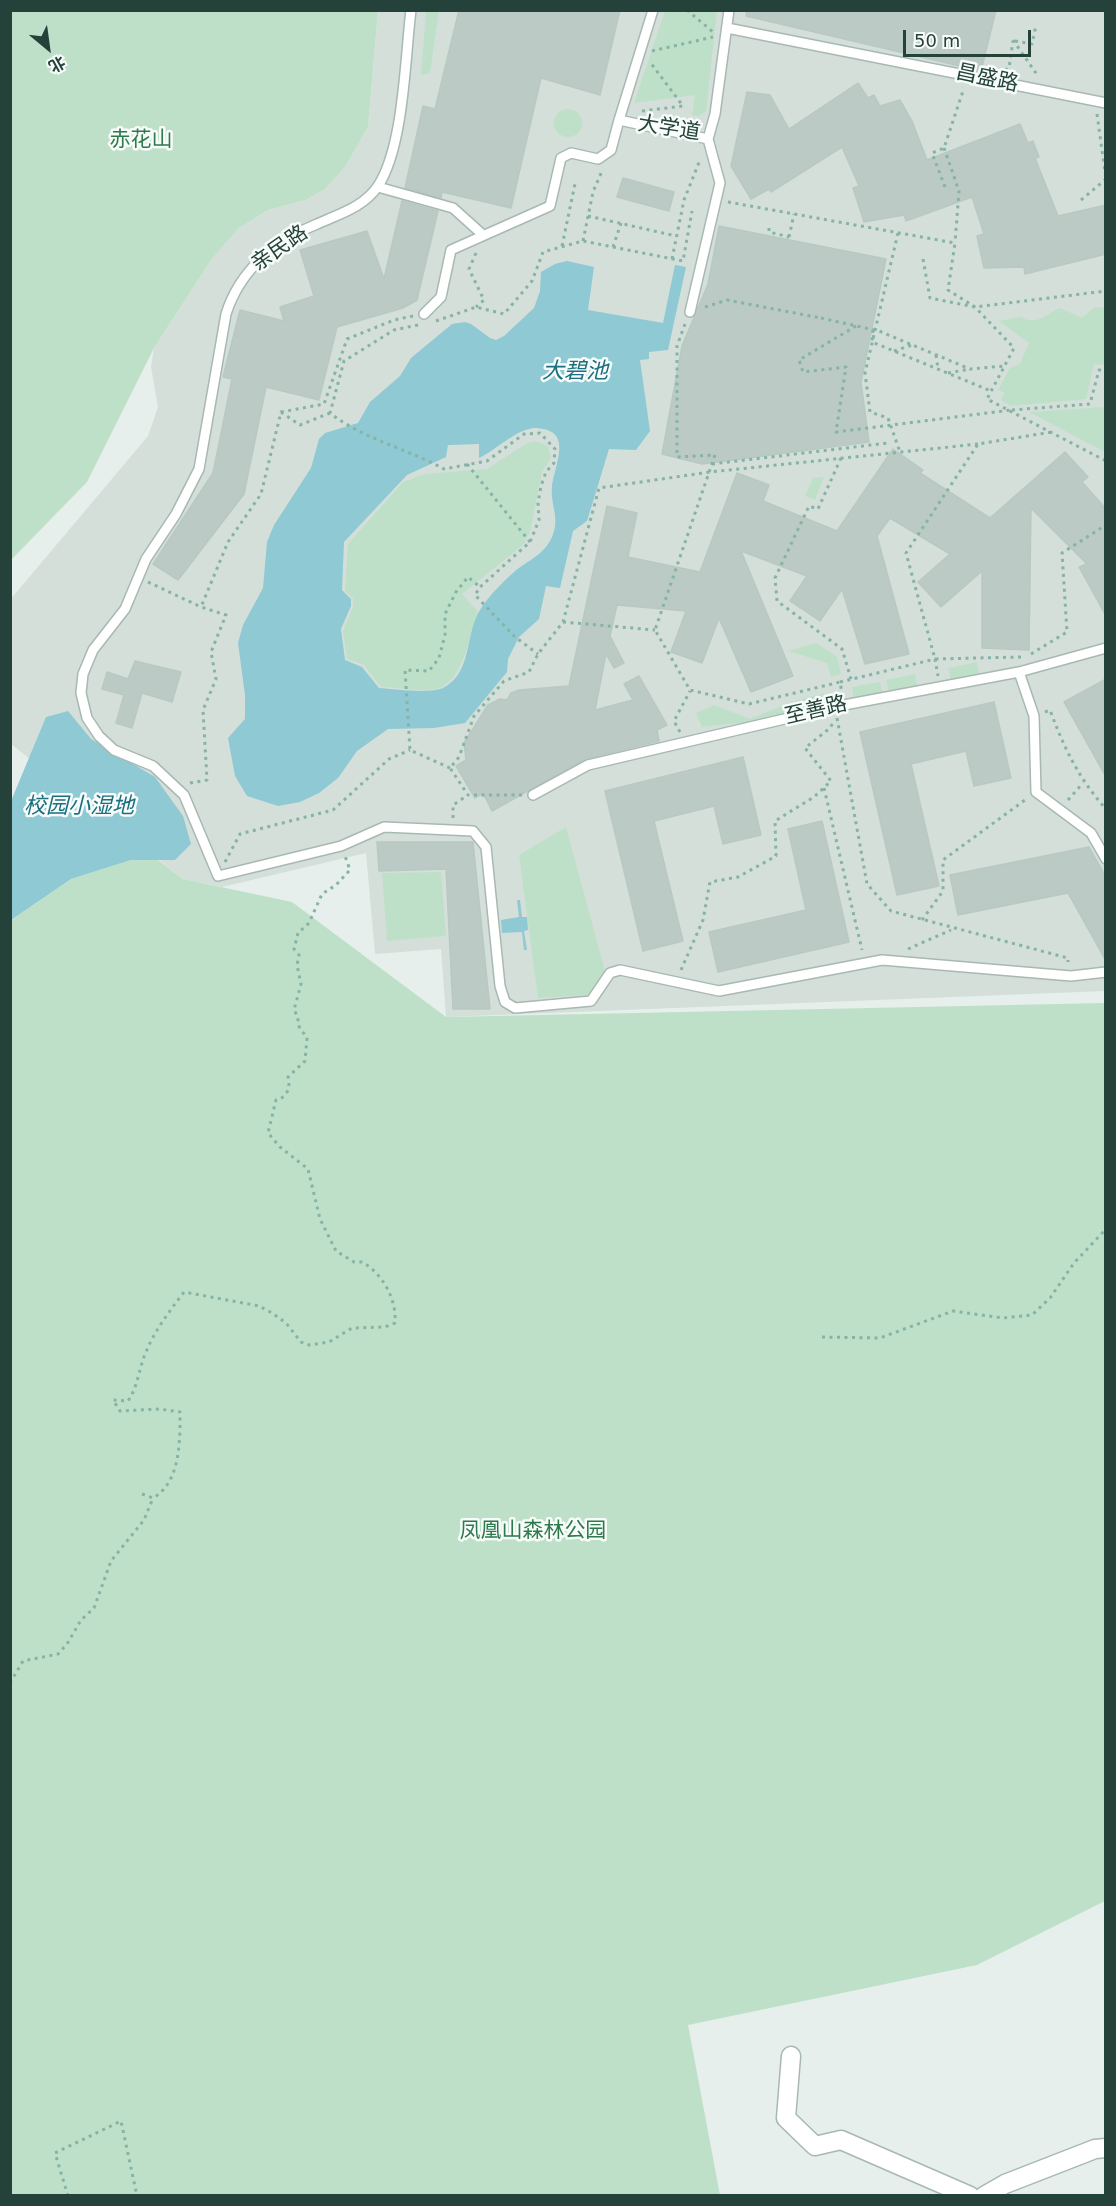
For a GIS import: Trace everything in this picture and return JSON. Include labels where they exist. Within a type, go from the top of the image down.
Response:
[{"type":"street","points":[[791,2056],[786,2118],[815,2146],[841,2140],[970,2196]]},
{"type":"street","points":[[984,2196],[1005,2184],[1095,2149],[1106,2148]]},
{"type":"lane","name":"亲民路","points":[[176,785],[153,766],[114,750],[99,736],[87,718],[81,693],[82,674],[93,650],[125,609],[146,559],[176,514],[199,469],[226,314],[234,291],[248,270],[273,249],[305,229],[354,208],[378,187],[397,131],[411,10]]},
{"type":"lane","name":"大学道","points":[[653,10],[619,117],[708,139],[715,114],[729,10]]},
{"type":"lane","name":"昌盛路","points":[[727,28],[1101,102]]},
{"type":"lane","points":[[424,314],[441,297],[451,250],[550,206],[561,158],[571,153],[598,159],[611,150],[619,117]]},
{"type":"lane","points":[[690,312],[720,183],[708,139]]},
{"type":"lane","points":[[378,187],[453,208],[483,235]]},
{"type":"lane","name":"至善路","points":[[533,795],[588,765],[843,705],[1019,672],[1106,648]]},
{"type":"lane","points":[[1019,672],[1034,716],[1036,792],[1091,833],[1106,859]]},
{"type":"lane","points":[[176,785],[184,795],[218,876],[341,846],[384,827],[455,828],[473,831],[486,847],[500,986],[506,1002],[515,1008],[591,1001],[610,973],[620,970],[720,991],[882,960],[1071,976],[1106,972]]},
{"type":"path","points":[[619,117],[682,106],[644,54],[718,36],[687,10]]},
{"type":"path","points":[[1013,40],[1032,44],[1036,25]]},
{"type":"path","points":[[1013,40],[1038,76],[1049,78]]},
{"type":"path","points":[[987,79],[1009,68],[1013,40]]},
{"type":"path","points":[[969,75],[945,148],[959,191],[948,290],[975,307],[1014,348],[987,399],[1106,461]]},
{"type":"path","points":[[1081,200],[1106,179],[1101,102]]},
{"type":"path","points":[[672,259],[684,200],[708,139]]},
{"type":"path","points":[[945,148],[932,153],[945,187]]},
{"type":"path","points":[[562,246],[575,184]]},
{"type":"path","points":[[582,241],[593,192]]},
{"type":"path","points":[[717,200],[955,243]]},
{"type":"path","points":[[476,307],[504,314],[532,281],[543,252],[582,241],[682,261],[692,211]]},
{"type":"path","points":[[769,228],[769,232],[789,237],[794,214]]},
{"type":"path","points":[[588,216],[677,236]]},
{"type":"path","points":[[613,248],[621,223]]},
{"type":"path","points":[[898,233],[865,373],[870,412],[888,418],[900,452]]},
{"type":"path","points":[[923,259],[930,298],[975,307],[1106,291]]},
{"type":"path","points":[[430,323],[476,307],[484,300],[469,269]]},
{"type":"path","points":[[970,369],[873,330],[821,318],[727,300],[690,312],[677,346],[677,457],[715,455],[655,630],[690,690],[749,704],[935,659],[1027,657],[1057,662]]},
{"type":"path","points":[[281,412],[324,404],[346,339],[394,320],[424,314]]},
{"type":"path","points":[[330,413],[344,361],[394,330],[421,325]]},
{"type":"path","points":[[856,326],[800,360],[803,372],[846,367],[836,432],[1011,410],[1090,404],[1100,370],[1106,371]]},
{"type":"path","points":[[873,330],[872,342],[991,391]]},
{"type":"path","points":[[894,351],[912,345]]},
{"type":"path","points":[[936,355],[938,369]]},
{"type":"path","points":[[948,373],[1004,366]]},
{"type":"path","points":[[201,607],[228,542],[261,494],[281,412]]},
{"type":"path","points":[[281,412],[300,424],[330,413]]},
{"type":"path","points":[[330,413],[343,423],[420,456],[444,469],[486,461],[524,434],[540,433],[548,438],[555,449],[554,463],[546,472],[541,486],[538,503],[539,520],[530,542],[480,587],[475,595],[515,637],[538,654]]},
{"type":"path","points":[[450,768],[459,757],[474,716],[504,681],[529,672],[538,654],[563,622],[599,488],[710,472],[978,444],[1054,432]]},
{"type":"path","points":[[712,464],[888,443]]},
{"type":"path","points":[[940,686],[935,659],[906,553],[978,444]]},
{"type":"path","points":[[842,458],[818,509],[809,506],[775,579],[777,601],[842,649],[851,679]]},
{"type":"path","points":[[467,464],[530,542]]},
{"type":"path","points":[[1027,657],[1067,632],[1062,553],[1106,525]]},
{"type":"path","points":[[410,750],[405,670],[429,671],[440,658],[445,635],[445,614],[456,592],[468,577],[480,587]]},
{"type":"path","points":[[138,578],[201,607],[226,615],[211,652],[216,679],[202,710],[207,780],[176,785]]},
{"type":"path","points":[[563,622],[655,630]]},
{"type":"path","points":[[676,982],[703,920],[711,882],[738,877],[776,856],[774,821],[831,781],[806,748],[830,728],[843,705],[840,681]]},
{"type":"path","points":[[674,721],[690,690]]},
{"type":"path","points":[[1050,710],[1064,747],[1083,783],[1106,809]]},
{"type":"path","points":[[837,716],[867,884],[891,911],[953,930],[1068,958],[1071,976]]},
{"type":"path","points":[[218,876],[240,834],[333,810],[389,759],[410,750],[450,768],[468,795]]},
{"type":"path","points":[[1059,810],[1083,783]]},
{"type":"path","points":[[824,788],[865,963]]},
{"type":"path","points":[[922,920],[943,891],[943,860],[1036,792]]},
{"type":"path","points":[[455,828],[453,805],[468,795],[533,795]]},
{"type":"path","points":[[10,1683],[23,1660],[58,1654],[81,1620],[94,1608],[111,1561],[144,1520],[153,1498],[163,1492],[172,1481],[180,1447],[178,1437],[180,1412],[159,1409],[120,1411],[113,1400],[128,1401],[134,1393],[142,1360],[155,1331],[184,1292],[259,1306],[286,1323],[301,1342],[309,1345],[329,1342],[352,1328],[385,1327],[395,1323],[395,1304],[381,1276],[362,1262],[354,1262],[336,1251],[320,1220],[308,1169],[280,1147],[268,1133],[276,1100],[287,1093],[290,1084],[288,1077],[305,1061],[307,1038],[298,1025],[298,1017],[294,1010],[301,984],[297,965],[299,955],[294,949],[294,941],[298,933],[309,923],[322,894],[336,885],[350,870],[341,846]]},
{"type":"path","points":[[882,960],[953,930]]},
{"type":"path","points":[[822,1337],[880,1338],[953,1311],[1004,1318],[1032,1315],[1050,1298],[1074,1263],[1106,1229]]},
{"type":"path","points":[[142,1494],[153,1498]]},
{"type":"path","points":[[68,2196],[55,2153],[121,2121],[137,2196]]},
{"type":"shaded area","points":[[378,11],[1105,11],[1105,991],[446,1017],[441,949],[375,954],[366,853],[222,887],[183,879],[11,744],[10,600],[148,436],[158,407],[151,367],[154,348],[211,260],[239,228],[268,210],[306,200],[325,189],[345,167],[368,127]]},
{"type":"green space","name":"赤花山","points":[[11,10],[378,11],[368,127],[345,167],[325,189],[306,200],[268,210],[239,228],[211,260],[154,348],[87,482],[11,560]]},
{"type":"green space","points":[[426,11],[439,11],[430,73],[421,75]]},
{"type":"green space","points":[[665,11],[717,11],[706,111],[699,116],[692,115],[695,95],[634,103]]},
{"type":"green space","points":[[568,109],[578,113],[582,123],[578,133],[568,137],[558,133],[554,123],[558,113]]},
{"type":"green space","points":[[1095,307],[1105,308],[1105,365],[1094,364],[1086,399],[1011,406],[1001,400],[1005,393],[998,390],[1010,368],[1020,364],[1029,343],[999,321],[1020,317],[1036,320],[1060,308],[1082,318]]},
{"type":"green space","points":[[1105,407],[1105,452],[1029,412]]},
{"type":"green space","points":[[536,441],[548,446],[551,458],[542,472],[530,532],[524,544],[462,594],[478,612],[456,674],[442,687],[436,689],[381,687],[364,665],[347,659],[343,631],[353,607],[353,598],[345,591],[348,544],[403,482],[424,474],[487,469],[527,443]]},
{"type":"green space","points":[[824,477],[815,500],[805,496],[813,478]]},
{"type":"green space","points":[[816,643],[837,657],[841,674],[831,677],[827,663],[788,651]]},
{"type":"green space","points":[[977,662],[979,675],[951,680],[948,668]]},
{"type":"green space","points":[[915,674],[917,686],[889,692],[886,680]]},
{"type":"green space","points":[[880,682],[883,694],[854,700],[852,687]]},
{"type":"green space","points":[[824,693],[828,706],[757,721],[702,727],[696,713],[714,705],[750,719],[791,702]]},
{"type":"green space","points":[[566,827],[605,971],[595,989],[587,995],[538,998],[519,855]]},
{"type":"green space","name":"凤凰山森林公园","points":[[131,860],[158,860],[183,879],[292,902],[446,1017],[1105,1003],[1105,1901],[977,1965],[688,2025],[720,2195],[11,2196],[11,920],[71,879]]},
{"type":"green space","points":[[441,872],[446,936],[387,941],[382,873]]},
{"type":"water","name":"大碧池","points":[[567,261],[594,267],[588,310],[663,323],[675,265],[686,267],[668,350],[649,352],[649,359],[640,360],[650,431],[636,450],[609,449],[587,521],[573,531],[560,588],[546,586],[539,619],[519,637],[508,659],[507,672],[465,723],[434,728],[388,729],[357,751],[338,778],[319,793],[300,802],[278,806],[247,796],[235,776],[228,738],[245,719],[245,695],[238,643],[243,625],[263,588],[267,542],[274,525],[311,468],[319,439],[325,433],[358,423],[370,402],[400,376],[411,358],[452,324],[465,322],[471,324],[496,340],[504,336],[534,308],[540,291],[541,272],[555,264]],"holes":[[[533,428],[554,434],[559,448],[552,487],[555,526],[550,541],[542,551],[505,581],[482,607],[476,617],[464,662],[453,681],[443,688],[430,691],[379,688],[362,667],[345,660],[341,629],[351,606],[351,599],[342,590],[344,542],[407,475],[446,457],[448,445],[479,444],[479,458],[525,430]]]},
{"type":"water","name":"校园小湿地","points":[[68,711],[91,739],[155,777],[183,816],[191,844],[175,860],[131,860],[71,879],[11,920],[11,801],[46,717]]},
{"type":"water","points":[[517,900],[520,900],[522,917],[527,917],[528,930],[524,931],[527,950],[524,950],[522,932],[502,933],[501,920],[519,917]]},
{"type":"building","points":[[459,10],[620,10],[600,95],[541,78],[511,208],[442,192],[441,198],[405,188],[423,106],[435,109]]},
{"type":"building","points":[[747,10],[996,10],[981,71],[746,16]]},
{"type":"building","points":[[858,83],[868,98],[874,95],[880,106],[900,100],[912,121],[927,160],[1020,124],[1028,143],[1033,141],[1039,157],[1035,158],[1058,216],[1106,205],[1106,254],[1025,274],[1024,267],[984,268],[977,236],[984,234],[972,197],[906,221],[904,215],[864,222],[853,188],[859,186],[842,147],[771,192],[769,189],[751,199],[731,166],[747,92],[770,95],[789,129]]},
{"type":"building","points":[[623,178],[674,192],[669,211],[617,197]]},
{"type":"building","points":[[402,201],[438,211],[417,300],[403,308],[337,327],[319,400],[266,387],[244,494],[178,580],[153,564],[213,473],[232,379],[223,377],[240,310],[284,321],[280,307],[314,296],[300,250],[367,231],[384,279]]},
{"type":"building","points":[[719,226],[886,259],[861,382],[869,442],[702,464],[662,454],[682,346],[708,284]]},
{"type":"building","points":[[893,449],[923,470],[920,473],[990,518],[1065,452],[1088,477],[1082,482],[1106,509],[1106,616],[1079,567],[1087,564],[1031,508],[1029,650],[982,648],[982,571],[941,607],[918,582],[950,554],[890,518],[877,536],[909,654],[865,664],[842,589],[820,621],[790,601],[807,576],[741,551],[793,676],[751,692],[719,618],[702,663],[671,652],[686,611],[617,605],[610,636],[624,663],[614,668],[606,654],[595,710],[633,700],[624,684],[639,676],[667,725],[657,730],[659,741],[585,759],[492,811],[483,793],[475,798],[456,766],[466,760],[464,743],[488,705],[500,699],[507,700],[511,693],[519,690],[569,686],[607,506],[637,513],[628,557],[700,572],[737,473],[769,485],[763,501],[837,531]]},
{"type":"building","points":[[135,661],[181,672],[172,702],[142,693],[132,728],[116,723],[124,695],[102,689],[107,672],[128,679]]},
{"type":"building","points":[[1106,679],[1106,777],[1064,702]]},
{"type":"building","points":[[994,702],[1011,778],[974,786],[966,751],[911,764],[939,886],[897,895],[860,732]]},
{"type":"building","points":[[743,757],[761,835],[723,844],[714,806],[654,821],[683,941],[643,951],[605,791]]},
{"type":"building","points":[[822,821],[849,942],[718,972],[709,932],[806,910],[788,829]]},
{"type":"building","points":[[377,842],[473,842],[490,1009],[453,1009],[446,869],[379,871]]},
{"type":"building","points":[[1089,847],[1106,877],[1106,961],[1068,893],[958,915],[950,875]]}]
